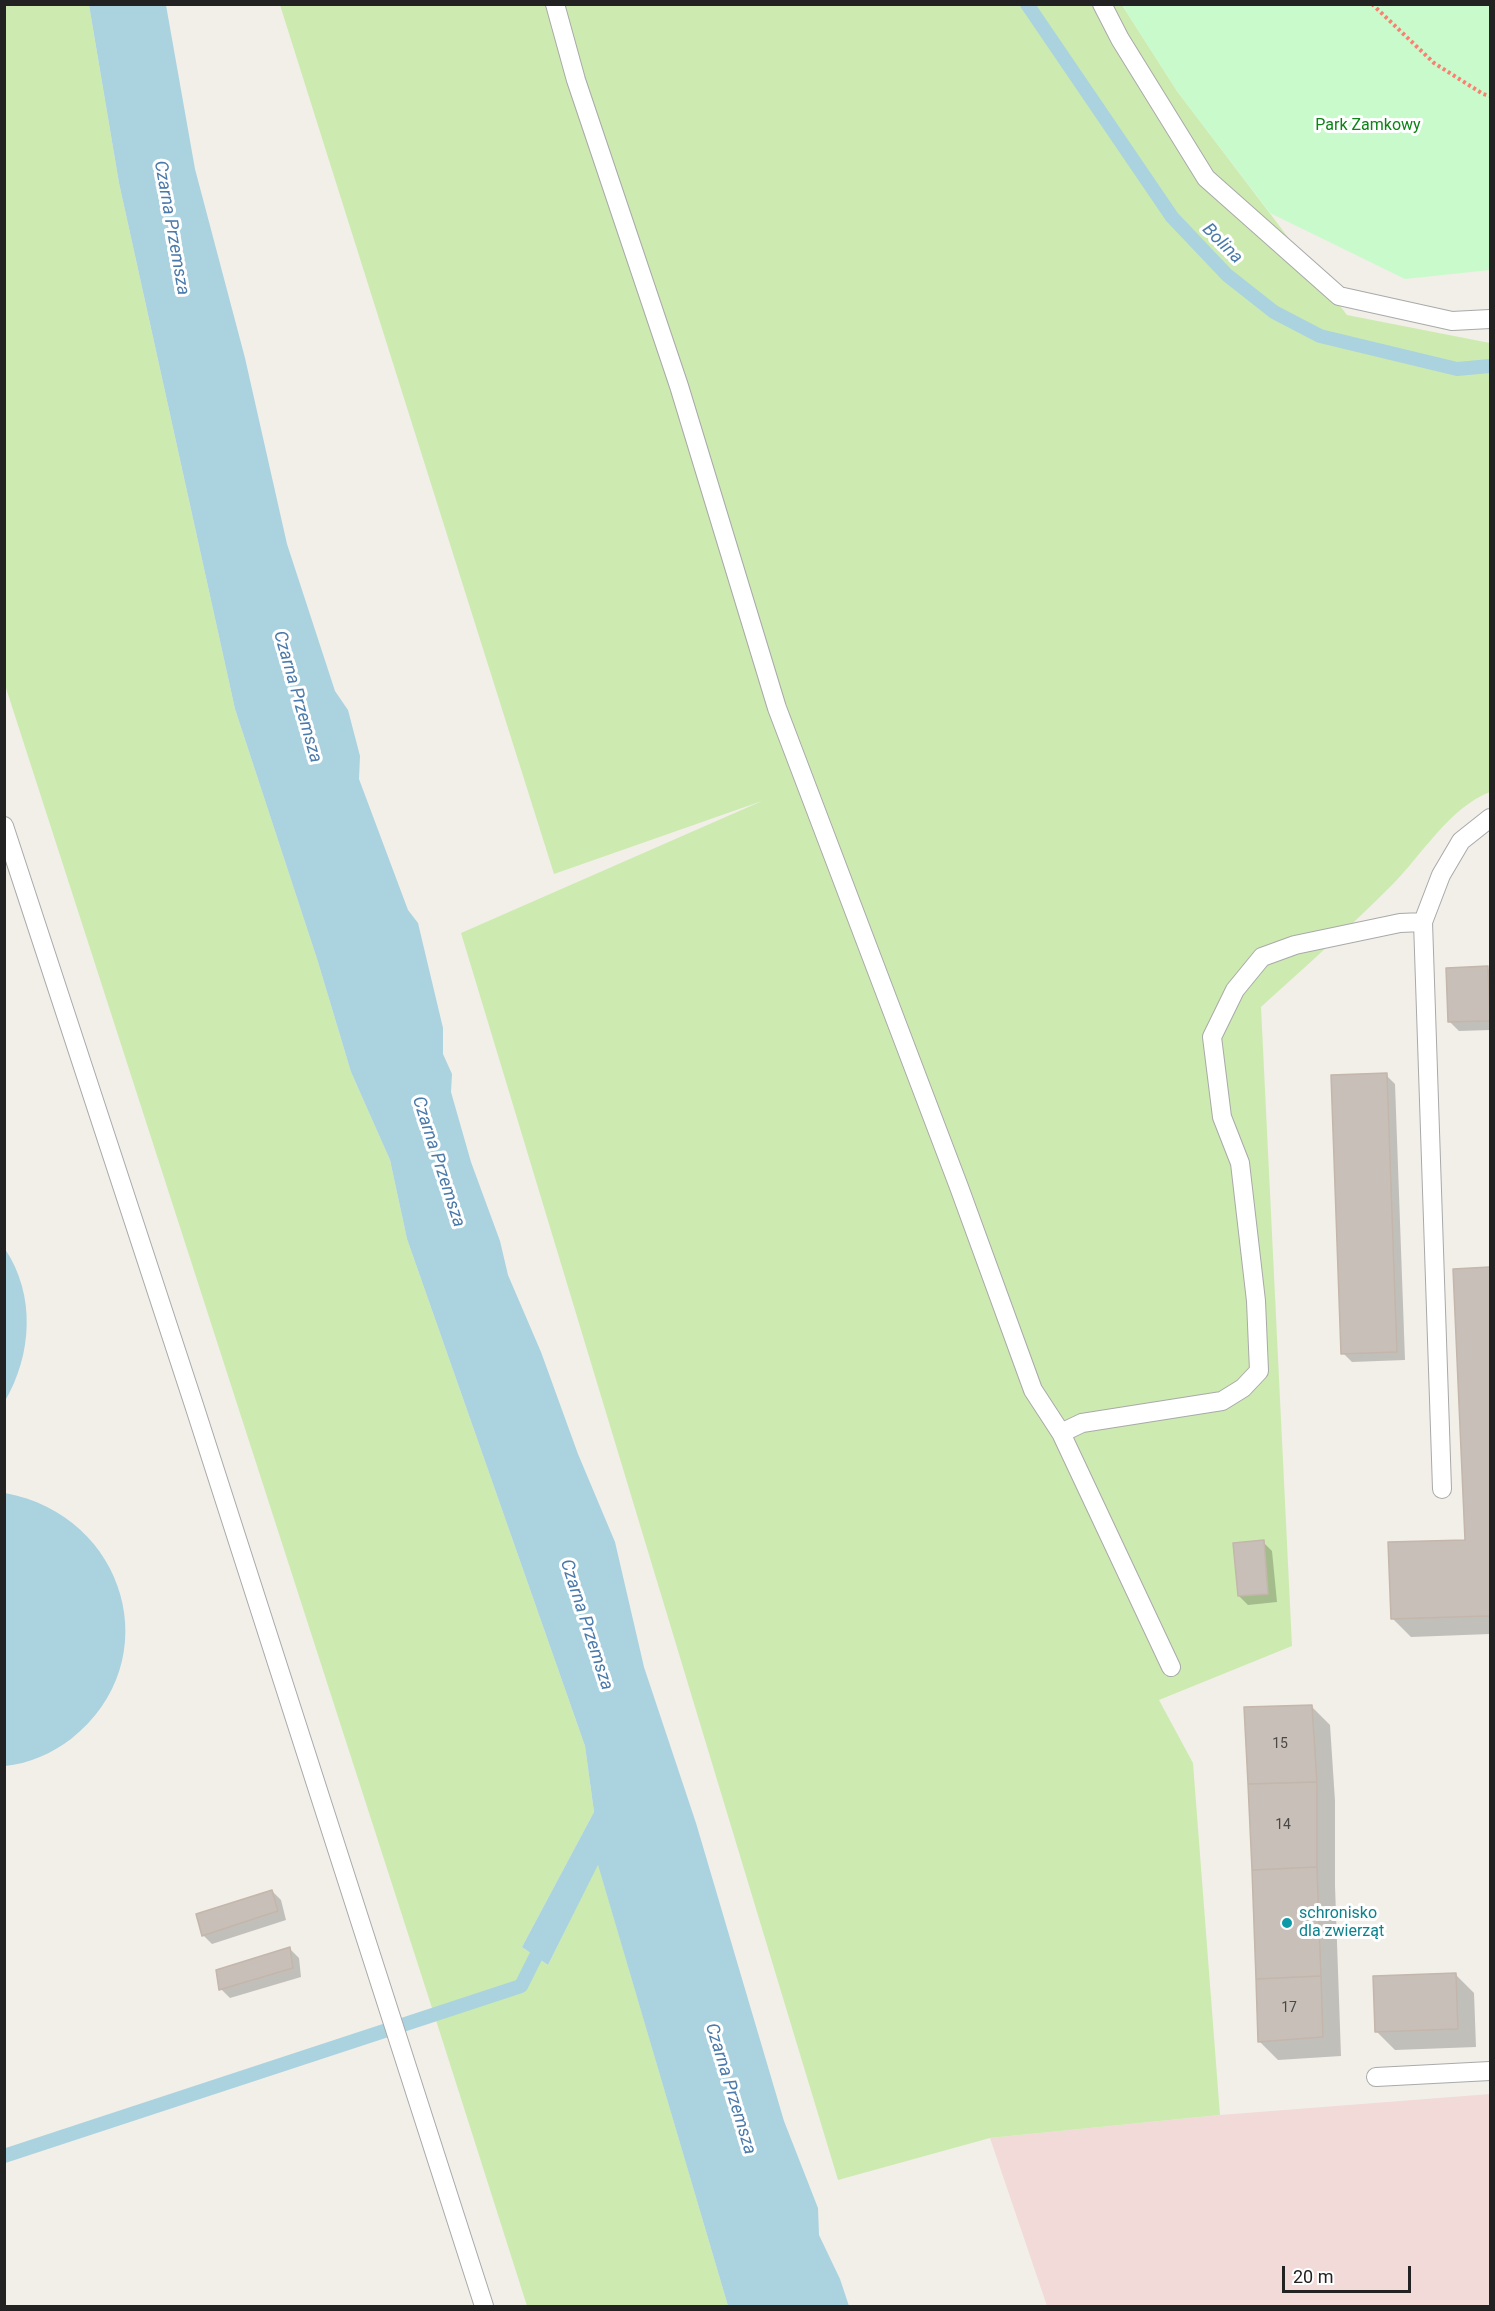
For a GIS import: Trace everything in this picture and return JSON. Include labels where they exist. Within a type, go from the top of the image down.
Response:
[{"type":"lane","points":[[555,4],[576,80],[679,386],[777,708],[959,1187],[1033,1390],[1061,1433],[1171,1666]]},
{"type":"lane","points":[[1102,4],[1120,39],[1206,178],[1339,296],[1452,321],[1491,319]]},
{"type":"lane","points":[[1442,1489],[1423,922],[1441,875],[1461,841],[1491,818]]},
{"type":"lane","points":[[4,826],[401,2045],[484,2307]]},
{"type":"lane","points":[[1061,1433],[1082,1424],[1222,1401],[1243,1388],[1259,1371],[1256,1301],[1240,1163],[1222,1117],[1212,1037],[1235,990],[1262,957],[1295,945],[1400,923],[1423,922]]},
{"type":"lane","points":[[1376,2077],[1491,2071]]},
{"type":"path","points":[[1372,4],[1434,63],[1483,94],[1491,96]]},
{"type":"shaded area","points":[[1490,2094],[1490,2306],[1047,2306],[990,2138],[1220,2115]]},
{"type":"green space","points":[[4,5],[89,5],[119,183],[235,709],[318,962],[351,1072],[390,1160],[407,1239],[585,1746],[594,1812],[522,1947],[548,1965],[598,1864],[728,2306],[527,2306],[5,685]]},
{"type":"green space","points":[[280,5],[1122,5],[1177,91],[1347,315],[1490,343],[1490,792],[1475,799],[1449,821],[1392,885],[1261,1007],[1292,1646],[1159,1700],[1193,1763],[1220,2115],[990,2138],[838,2180],[461,933],[762,801],[554,874]]},
{"type":"green space","name":"Park Zamkowy","points":[[1122,5],[1490,5],[1490,270],[1405,279],[1270,213],[1177,91]]},
{"type":"water","name":"Czarna Przemsza","points":[[89,5],[166,5],[195,169],[245,358],[287,544],[335,691],[348,710],[360,756],[359,779],[408,910],[418,923],[443,1028],[443,1054],[452,1074],[451,1092],[471,1162],[500,1241],[508,1275],[541,1352],[578,1454],[615,1542],[644,1667],[696,1823],[784,2121],[818,2208],[819,2235],[840,2279],[849,2306],[728,2306],[598,1865],[548,1965],[522,1947],[594,1812],[585,1746],[407,1239],[390,1160],[351,1072],[318,962],[235,709],[119,183]]},
{"type":"water","points":[[5,1249],[22,1286],[27,1325],[21,1364],[5,1401]]},
{"type":"water","points":[[5,1493],[47,1507],[80,1530],[105,1560],[121,1595],[126,1633],[119,1671],[102,1707],[71,1739],[56,1749],[31,1760],[5,1766]]},
{"type":"building","points":[[1488,966],[1490,1021],[1448,1022],[1446,968]]},
{"type":"building","points":[[1387,1073],[1397,1352],[1341,1354],[1331,1075]]},
{"type":"building","points":[[1490,1267],[1490,1616],[1391,1619],[1388,1542],[1465,1540],[1453,1269]]},
{"type":"building","points":[[1264,1540],[1268,1594],[1238,1596],[1233,1543]]},
{"type":"building","points":[[1312,1705],[1317,1782],[1248,1784],[1244,1707]]},
{"type":"building","points":[[1317,1782],[1317,1867],[1252,1870],[1248,1784]]},
{"type":"building","name":"schronisko dla zwierząt","points":[[1317,1867],[1321,1976],[1256,1979],[1252,1870]]},
{"type":"building","points":[[272,1890],[278,1911],[202,1936],[196,1914]]},
{"type":"building","points":[[290,1947],[293,1968],[219,1990],[216,1970]]},
{"type":"building","points":[[1456,1973],[1458,2029],[1375,2032],[1373,1976]]},
{"type":"building","points":[[1321,1976],[1323,2037],[1258,2042],[1256,1979]]},
{"type":"waterway","name":"Bolina","points":[[1027,4],[1172,217],[1227,275],[1274,312],[1320,336],[1457,369],[1490,366]]},
{"type":"waterway","points":[[4,2156],[521,1986],[544,1940]]},
{"type":"place","name":"schronisko dla zwierząt","points":[[1287,1923]]}]
